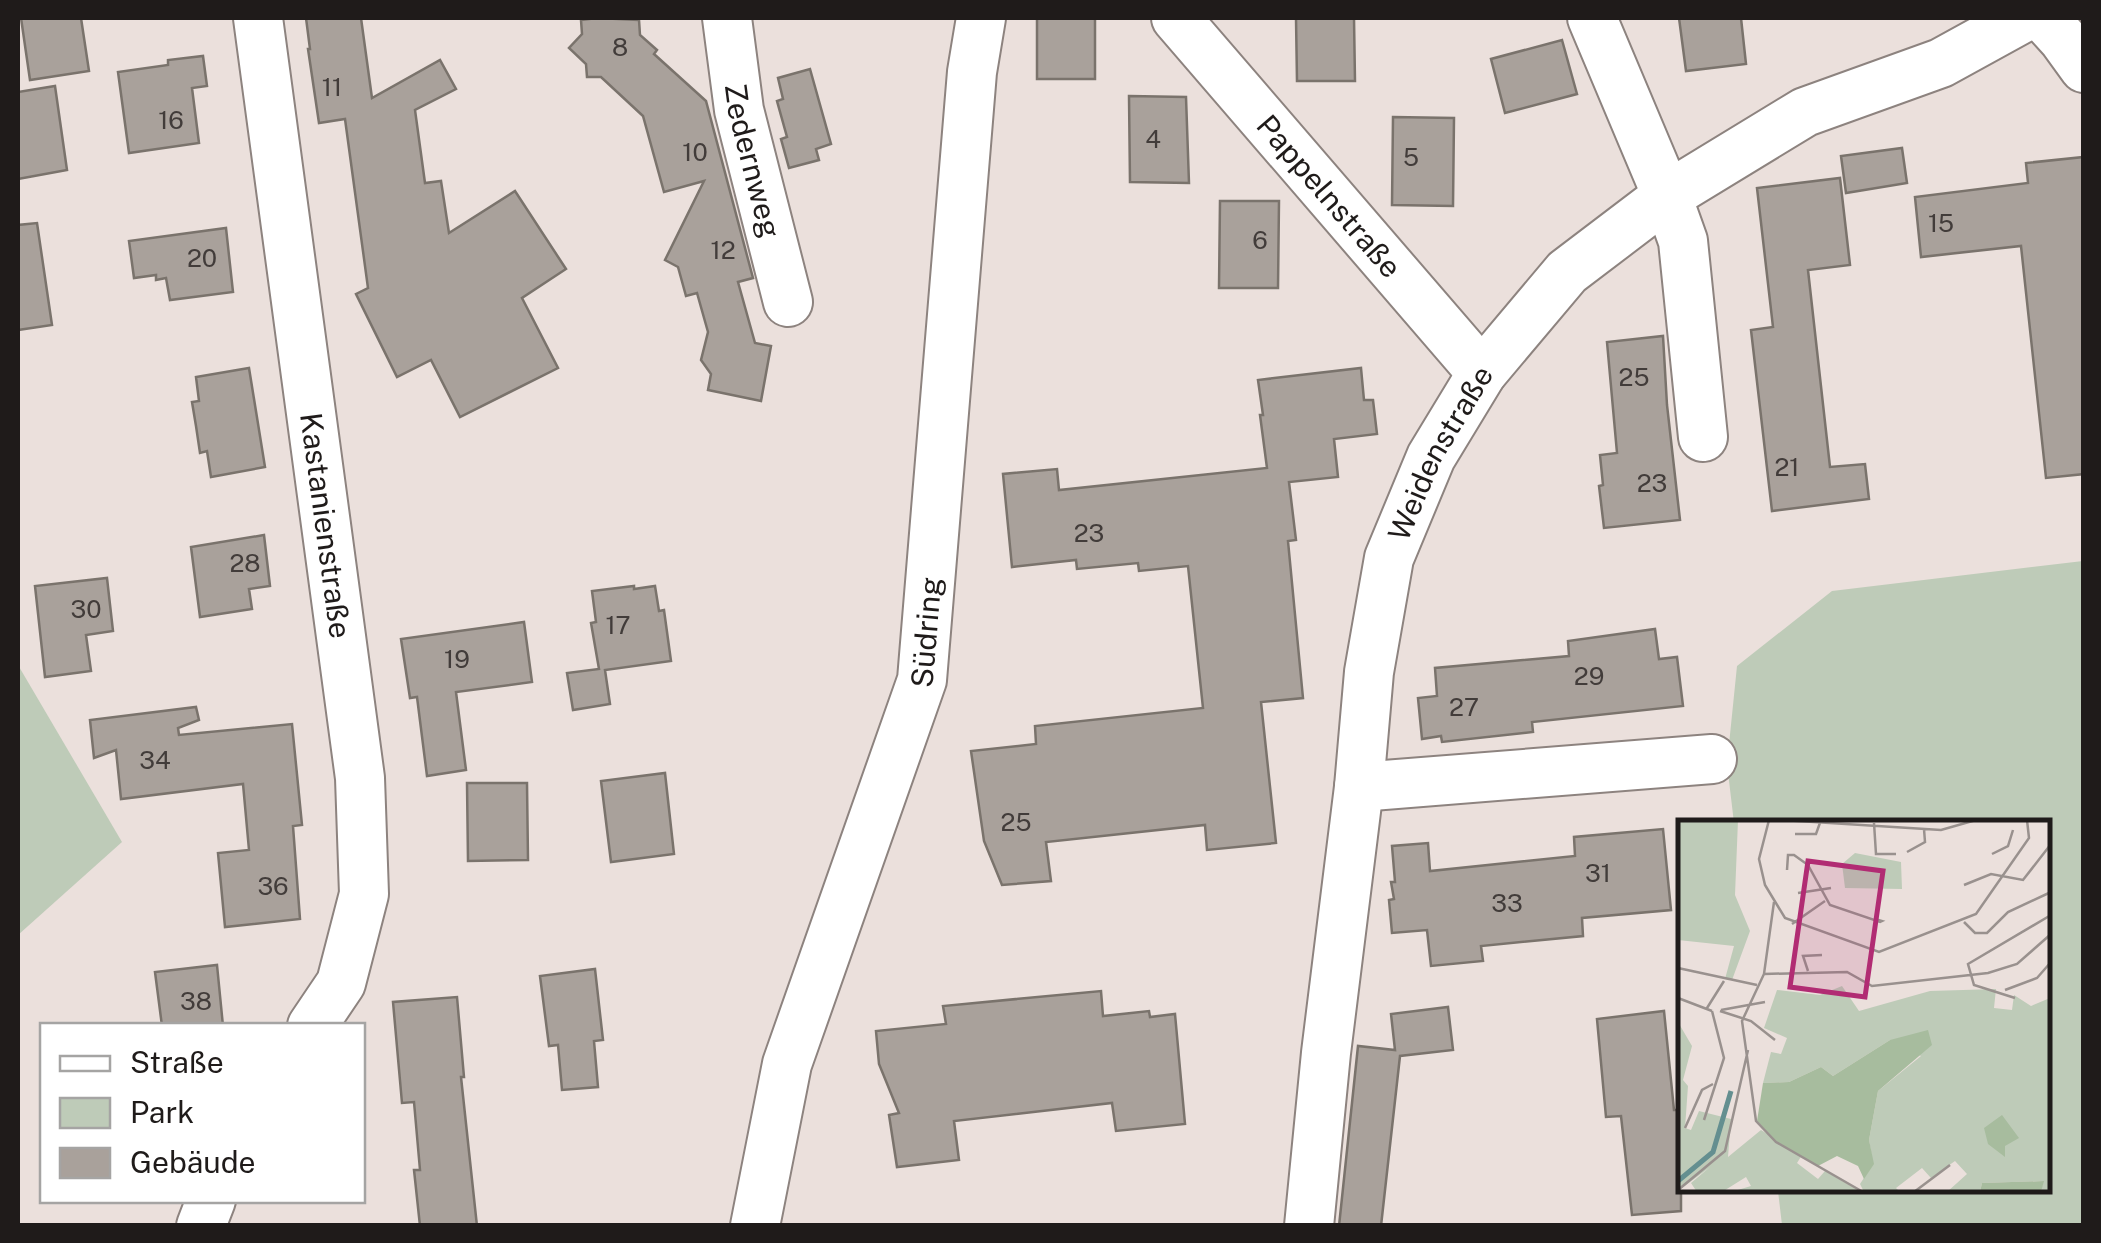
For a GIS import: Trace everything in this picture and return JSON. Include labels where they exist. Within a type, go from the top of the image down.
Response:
[{"type":"street","name":"Kastanienstraße","points":[[258,18],[360,778],[364,894],[341,983],[314,1023]]},
{"type":"street","name":"Zedernweg","points":[[728,18],[739,110],[788,302]]},
{"type":"street","name":"Südring","points":[[755,1226],[788,1064],[922,680],[972,72],[981,18]]},
{"type":"street","name":"Pappelnstraße","points":[[1176,18],[1482,373]]},
{"type":"street","points":[[1592,18],[1683,241],[1703,436]]},
{"type":"street","name":"Weidenstraße","points":[[1309,1226],[1369,672],[1390,558],[1430,457],[1482,373],[1567,272],[1667,196],[1805,112],[1941,63],[2022,18]]},
{"type":"street","points":[[2044,18],[2084,68]]},
{"type":"street","points":[[1359,787],[1712,759]]},
{"type":"green space","points":[[2083,561],[2083,1225],[1782,1225],[1778,1193],[2051,1193],[2051,820],[1734,820],[1727,764],[1737,666],[1832,591]]},
{"type":"green space","points":[[18,665],[122,842],[18,935]]},
{"type":"building","points":[[21,18],[81,18],[89,71],[30,80]]},
{"type":"building","points":[[306,18],[361,18],[372,98],[440,60],[456,89],[415,110],[425,183],[441,181],[449,233],[515,191],[566,269],[522,298],[558,368],[460,417],[431,360],[397,377],[356,294],[368,288],[345,119],[319,123]]},
{"type":"building","points":[[1037,18],[1095,18],[1095,79],[1037,79]]},
{"type":"building","points":[[1296,18],[1354,18],[1355,81],[1297,81]]},
{"type":"building","points":[[1679,18],[1741,18],[1746,64],[1686,71]]},
{"type":"building","points":[[581,20],[639,20],[640,35],[657,50],[654,54],[706,101],[753,278],[738,282],[755,343],[771,346],[761,401],[708,390],[711,374],[701,360],[708,332],[697,293],[686,296],[678,267],[665,260],[704,181],[664,192],[643,116],[601,77],[587,77],[586,64],[569,48],[582,34]]},
{"type":"building","points":[[1562,40],[1577,94],[1505,113],[1491,59]]},
{"type":"building","points":[[203,56],[207,86],[192,88],[199,143],[129,153],[118,72]]},
{"type":"building","points":[[810,69],[831,144],[816,149],[819,160],[789,168],[781,139],[787,137],[777,101],[783,99],[778,78]]},
{"type":"building","points":[[55,86],[67,170],[18,179],[18,92]]},
{"type":"building","points":[[1129,96],[1186,97],[1189,183],[1130,182]]},
{"type":"building","points":[[1393,117],[1454,118],[1453,206],[1392,205]]},
{"type":"building","points":[[1902,148],[1907,183],[1846,193],[1841,156]]},
{"type":"building","points":[[2084,157],[2084,474],[2046,478],[2021,246],[1921,257],[1915,197],[2028,183],[2026,163]]},
{"type":"building","points":[[1840,178],[1850,265],[1808,270],[1830,467],[1865,464],[1869,499],[1772,511],[1751,330],[1773,327],[1757,188]]},
{"type":"building","points":[[1220,201],[1279,201],[1278,288],[1219,288]]},
{"type":"building","points":[[37,223],[52,325],[18,330],[18,225]]},
{"type":"building","points":[[226,228],[233,292],[170,300],[166,278],[134,278],[129,241]]},
{"type":"building","points":[[1663,336],[1680,520],[1604,528],[1600,455],[1617,453],[1607,342]]},
{"type":"building","points":[[249,368],[265,467],[211,477],[207,451],[200,453],[192,402],[199,401],[196,377]]},
{"type":"building","points":[[1361,368],[1364,400],[1373,400],[1377,434],[1334,439],[1338,477],[1289,482],[1296,540],[1288,541],[1303,698],[1261,702],[1276,843],[1207,850],[1205,825],[1046,842],[1051,881],[1002,885],[984,841],[971,751],[1036,744],[1035,726],[1203,708],[1188,566],[1139,571],[1138,563],[1077,569],[1076,560],[1012,567],[1003,474],[1057,469],[1059,490],[1267,468],[1258,380]]},
{"type":"building","points":[[264,535],[270,586],[249,589],[252,609],[200,617],[191,547]]},
{"type":"building","points":[[107,578],[113,631],[86,635],[91,671],[45,677],[35,586]]},
{"type":"building","points":[[655,586],[659,611],[664,610],[671,661],[605,670],[610,704],[573,710],[567,673],[599,669],[591,623],[596,622],[592,591]]},
{"type":"building","points":[[524,622],[532,682],[456,692],[466,770],[427,776],[417,697],[410,698],[401,639]]},
{"type":"building","points":[[1655,629],[1659,659],[1677,657],[1683,706],[1532,722],[1533,732],[1442,742],[1441,736],[1422,739],[1418,698],[1437,696],[1435,668],[1569,656],[1568,641]]},
{"type":"building","points":[[196,707],[199,720],[178,728],[179,735],[292,724],[302,825],[293,826],[300,919],[225,927],[218,853],[249,850],[243,784],[121,799],[116,750],[94,758],[90,720]]},
{"type":"building","points":[[665,773],[674,854],[611,862],[601,781]]},
{"type":"building","points":[[467,783],[527,783],[528,860],[468,861]]},
{"type":"building","points":[[1663,829],[1671,910],[1582,918],[1583,936],[1481,946],[1483,961],[1431,966],[1427,930],[1392,933],[1392,846],[1428,843],[1430,871],[1575,856],[1574,837]]},
{"type":"building","points":[[217,965],[223,1023],[162,1023],[155,972]]},
{"type":"building","points":[[595,969],[603,1040],[594,1041],[598,1087],[562,1090],[558,1045],[549,1046],[540,976]]},
{"type":"building","points":[[1101,991],[1103,1016],[1149,1011],[1150,1017],[1175,1014],[1185,1124],[1116,1131],[1112,1103],[954,1121],[959,1160],[897,1167],[889,1115],[899,1113],[879,1064],[876,1031],[946,1024],[943,1006]]},
{"type":"building","points":[[457,997],[477,1226],[420,1226],[414,1170],[420,1170],[414,1102],[402,1103],[393,1002]]},
{"type":"building","points":[[1448,1007],[1453,1050],[1400,1056],[1381,1226],[1339,1226],[1358,1046],[1395,1050],[1391,1014]]},
{"type":"building","points":[[1664,1011],[1674,1110],[1678,1110],[1681,1211],[1632,1215],[1621,1116],[1606,1117],[1597,1019]]}]
